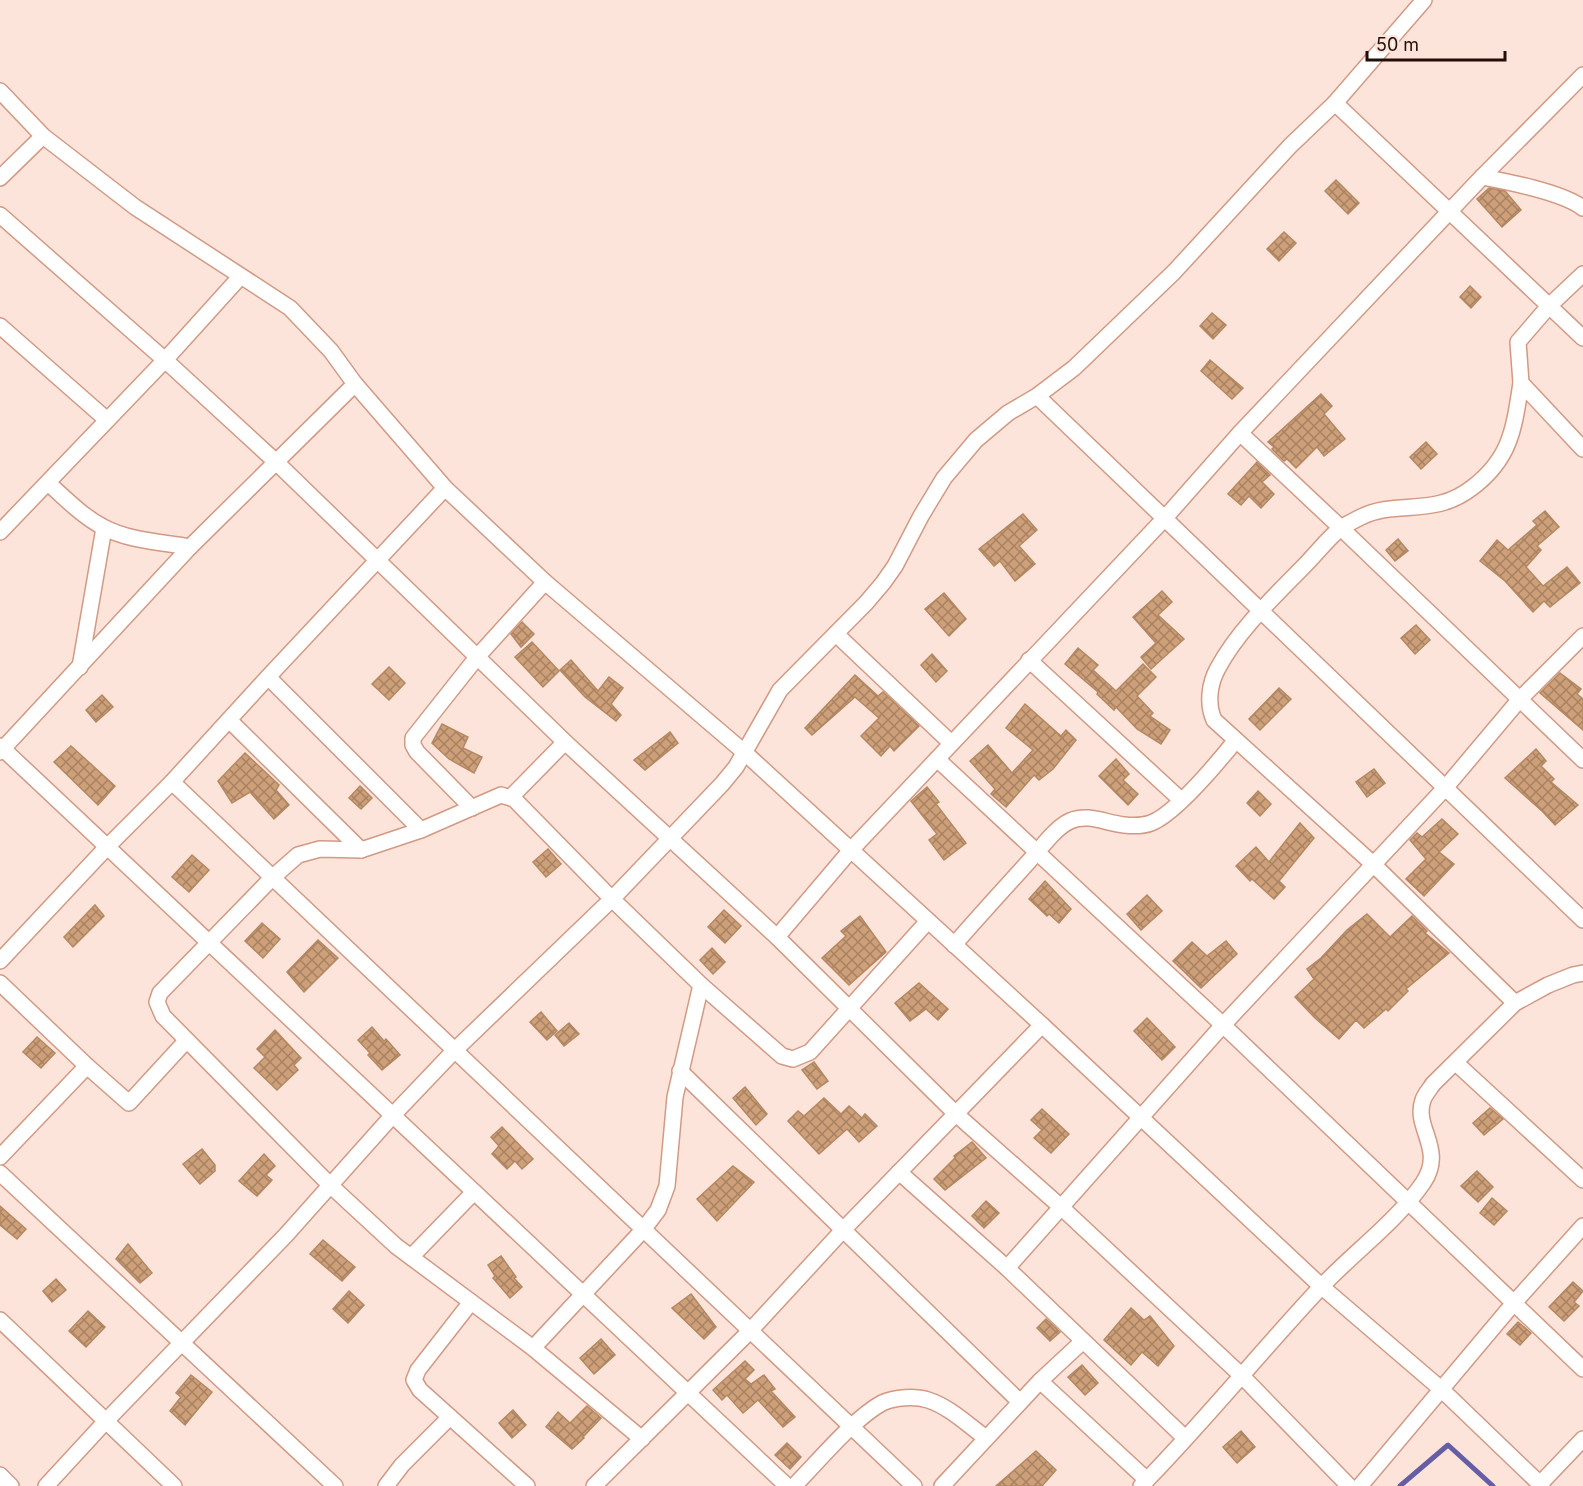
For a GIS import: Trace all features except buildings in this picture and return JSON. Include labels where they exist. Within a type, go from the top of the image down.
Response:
[{"type":"street","points":[[46,1486],[286,1235],[393,1115],[455,1050],[612,899],[722,784],[736,767],[780,690],[866,603],[895,566],[944,478],[976,440],[1008,413],[1037,396],[1074,368],[1174,272],[1290,146],[1335,103],[1424,0]]},
{"type":"street","points":[[777,937],[850,851],[1164,519],[1240,433],[1482,177],[1583,75]]},
{"type":"street","points":[[0,91],[43,136],[135,207],[290,308],[331,351],[355,384],[445,488],[545,582],[744,752],[1042,1025],[1322,1287],[1441,1389],[1541,1485],[1583,1439]]},
{"type":"street","points":[[1335,103],[1583,338]]},
{"type":"street","points":[[0,178],[43,136]]},
{"type":"street","points":[[1482,177],[1563,198],[1583,208]]},
{"type":"street","points":[[0,215],[165,360],[275,461],[565,742],[777,937],[956,1114],[1242,1376],[1349,1486]]},
{"type":"street","points":[[1515,1003],[1373,864],[1214,720],[1209,709],[1210,691],[1217,670],[1226,654],[1260,612],[1341,528],[1364,516],[1380,511],[1430,507],[1455,499],[1474,487],[1495,466],[1508,446],[1515,421],[1521,383],[1518,342],[1549,306],[1583,274]]},
{"type":"street","points":[[0,532],[165,360],[240,277]]},
{"type":"street","points":[[0,326],[107,420]]},
{"type":"street","points":[[1521,383],[1583,449]]},
{"type":"street","points":[[355,384],[190,547],[80,668],[1,749],[786,1486]]},
{"type":"street","points":[[1037,396],[1583,920]]},
{"type":"street","points":[[1240,433],[1583,760]]},
{"type":"street","points":[[48,483],[87,517],[104,528],[146,540],[190,547]]},
{"type":"street","points":[[0,961],[107,847],[172,782],[445,488]]},
{"type":"street","points":[[80,668],[104,528]]},
{"type":"street","points":[[472,808],[417,752],[413,745],[413,738],[478,656],[545,582]]},
{"type":"street","points":[[836,634],[951,743]]},
{"type":"street","points":[[1007,1268],[1223,1025],[1446,787],[1520,699],[1583,636]]},
{"type":"street","points":[[1029,660],[1181,800]]},
{"type":"street","points":[[268,676],[421,830]]},
{"type":"street","points":[[229,720],[361,850]]},
{"type":"street","points":[[954,945],[1037,852],[1070,821],[1084,817],[1123,825],[1141,826],[1161,818],[1212,769],[1236,740]]},
{"type":"street","points":[[511,797],[565,742]]},
{"type":"street","points":[[937,759],[1223,1025],[1583,1369]]},
{"type":"street","points":[[172,782],[914,1486]]},
{"type":"street","points":[[642,1439],[533,1348],[411,1257],[330,1185],[186,1041],[163,1016],[157,1002],[166,986],[273,877],[298,855],[320,849],[361,850],[421,830],[501,795],[511,797],[701,985],[782,1056],[793,1059],[810,1052],[928,921]]},
{"type":"street","points":[[1040,1381],[1144,1483],[1322,1287],[1407,1203],[1424,1181],[1431,1168],[1432,1151],[1421,1113],[1423,1099],[1433,1084],[1456,1064],[1515,1003],[1548,985],[1583,973]]},
{"type":"street","points":[[0,983],[129,1103],[186,1041]]},
{"type":"street","points":[[533,1348],[643,1230],[658,1210],[667,1186],[675,1097],[701,985]]},
{"type":"street","points":[[594,1486],[750,1331],[843,1230],[1042,1025]]},
{"type":"street","points":[[1456,1064],[1583,1180]]},
{"type":"street","points":[[0,1157],[87,1066]]},
{"type":"street","points":[[680,1071],[1020,1402]]},
{"type":"street","points":[[899,1172],[1007,1268],[1185,1438]]},
{"type":"street","points":[[0,1173],[335,1486]]},
{"type":"street","points":[[411,1257],[474,1192]]},
{"type":"street","points":[[1360,1486],[1513,1304],[1583,1226]]},
{"type":"street","points":[[471,1302],[418,1370],[414,1380],[420,1390],[527,1486]]},
{"type":"street","points":[[0,1320],[174,1486]]},
{"type":"street","points":[[942,1486],[1040,1381],[1083,1341]]},
{"type":"street","points":[[794,1486],[852,1427],[882,1403],[896,1399],[927,1400],[946,1408],[986,1438]]},
{"type":"street","points":[[386,1486],[402,1465],[450,1417]]},
{"type":"street","points":[[0,1475],[11,1486]]},
{"type":"waterway","points":[[1400,1486],[1448,1445],[1493,1486]]}]
